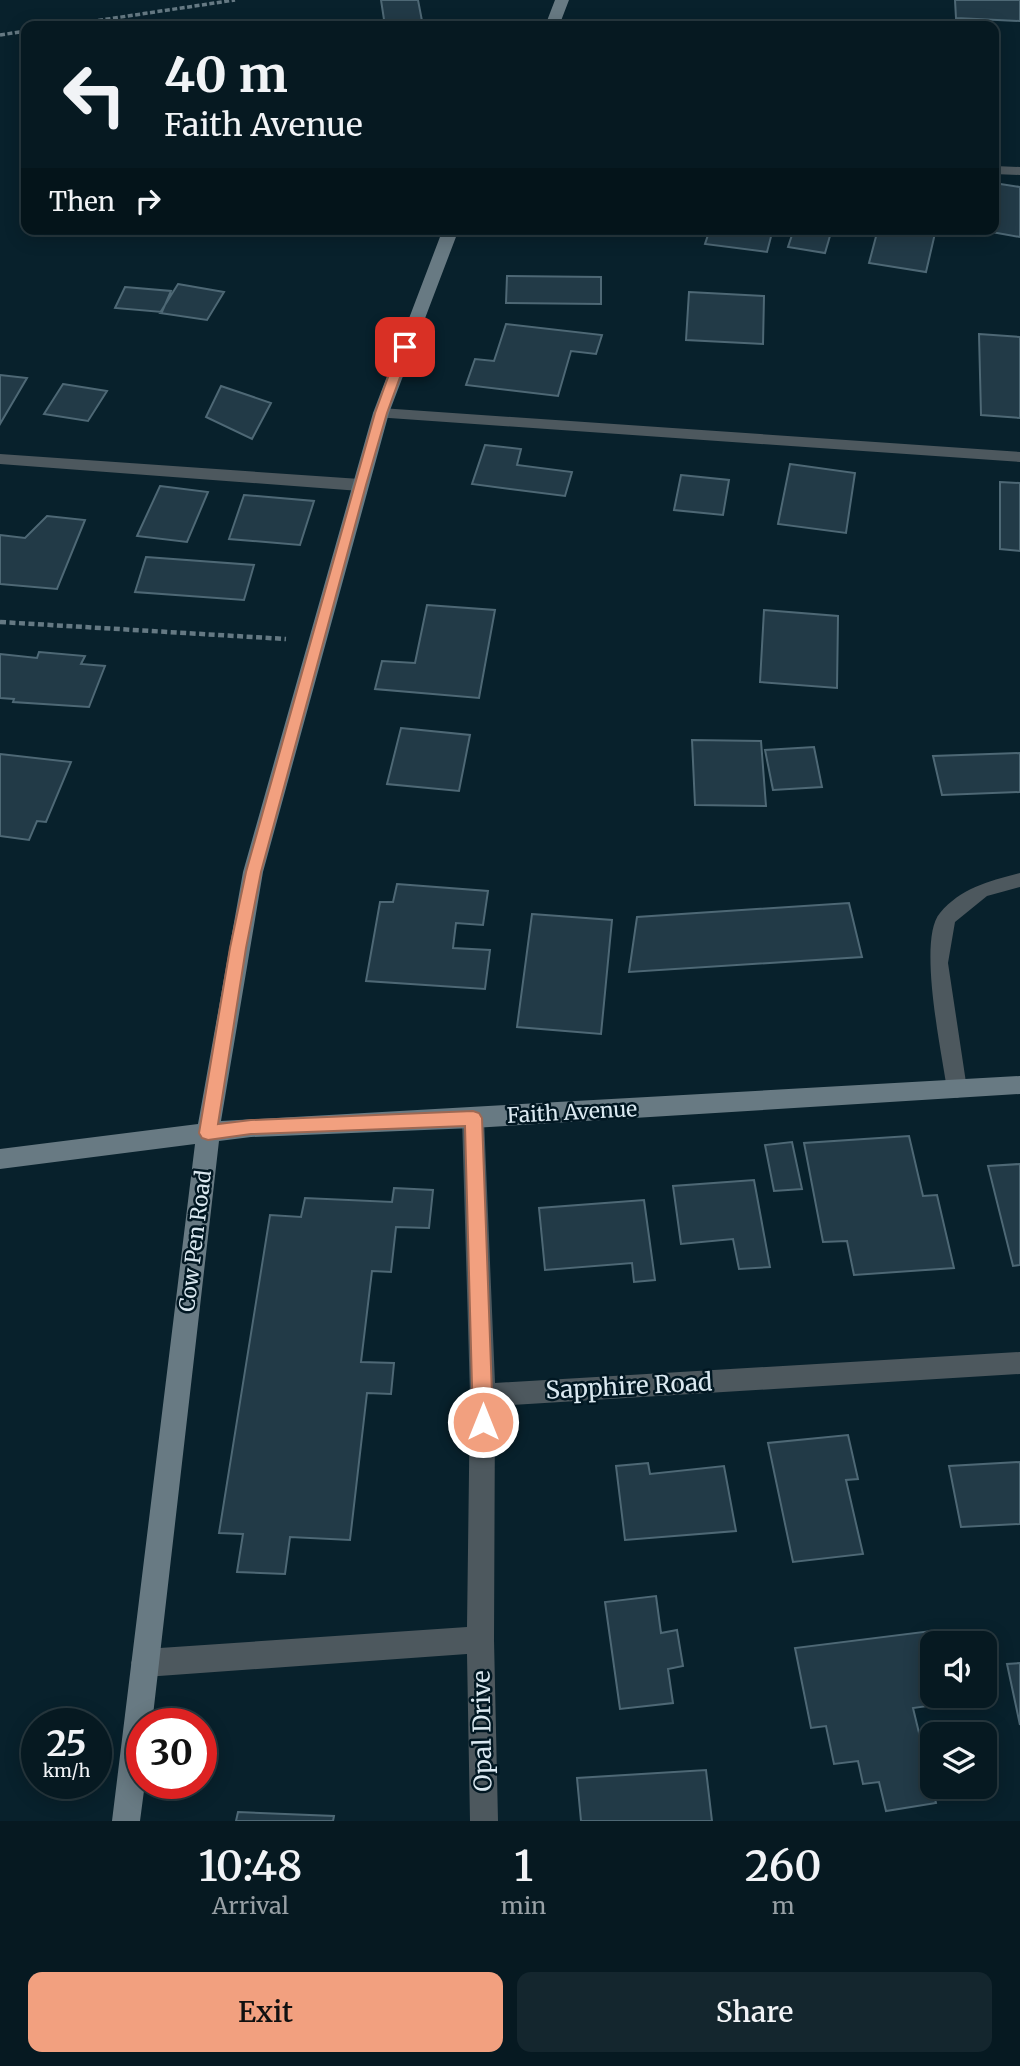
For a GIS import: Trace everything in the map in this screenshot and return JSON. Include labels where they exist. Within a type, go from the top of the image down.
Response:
[{"type":"main road","points":[[554,21],[562,0]]},
{"type":"main road","name":"Cow Pen Road","points":[[126,1821],[208,1133],[253,872],[381,413],[448,235]]},
{"type":"main road","name":"Faith Avenue","points":[[0,1159],[251,1127],[473,1118],[1020,1085]]},
{"type":"street","points":[[999,170],[1020,171]]},
{"type":"street","points":[[381,413],[1020,457]]},
{"type":"street","points":[[0,459],[360,485]]},
{"type":"street","points":[[145,1663],[480,1640],[483,1395],[473,1118]]},
{"type":"street","name":"Sapphire Road","points":[[483,1395],[1020,1363]]},
{"type":"street","name":"Opal Drive","points":[[480,1640],[484,1821]]},
{"type":"lane","points":[[957,1089],[938,963],[946,919],[981,890],[1020,880]]},
{"type":"path","points":[[94,21],[235,0]]},
{"type":"path","points":[[0,35],[21,33]]},
{"type":"path","points":[[0,622],[317,641]]},
{"type":"building","points":[[381,0],[418,0],[422,21],[384,21]]},
{"type":"building","points":[[955,0],[1020,0],[1020,21],[956,18]]},
{"type":"building","points":[[999,184],[1020,187],[1020,237],[999,233]]},
{"type":"building","points":[[708,235],[771,235],[767,252],[705,244]]},
{"type":"building","points":[[792,235],[830,235],[825,253],[788,247]]},
{"type":"building","points":[[876,235],[935,235],[926,272],[869,263]]},
{"type":"building","points":[[507,276],[601,277],[601,304],[506,303]]},
{"type":"building","points":[[178,284],[224,292],[207,320],[160,313]]},
{"type":"building","points":[[125,287],[171,291],[162,312],[115,308]]},
{"type":"building","points":[[689,292],[764,296],[763,344],[686,340]]},
{"type":"building","points":[[506,324],[602,335],[596,354],[571,351],[558,396],[466,385],[475,359],[494,361]]},
{"type":"building","points":[[979,334],[1020,337],[1020,418],[981,415]]},
{"type":"building","points":[[0,375],[27,378],[0,424]]},
{"type":"building","points":[[63,384],[107,391],[88,421],[44,414]]},
{"type":"building","points":[[221,386],[271,403],[252,439],[206,417]]},
{"type":"building","points":[[485,445],[521,449],[517,465],[572,472],[565,496],[472,484]]},
{"type":"building","points":[[790,464],[855,473],[846,533],[778,524]]},
{"type":"building","points":[[681,475],[729,480],[723,515],[674,510]]},
{"type":"building","points":[[1000,482],[1020,483],[1020,551],[1000,549]]},
{"type":"building","points":[[160,486],[208,492],[187,542],[137,536]]},
{"type":"building","points":[[244,495],[314,501],[300,545],[229,539]]},
{"type":"building","points":[[47,516],[85,520],[57,589],[0,584],[0,535],[25,538]]},
{"type":"building","points":[[146,557],[254,565],[244,600],[135,592]]},
{"type":"building","points":[[427,605],[495,610],[479,698],[375,689],[382,661],[415,663]]},
{"type":"building","points":[[764,610],[838,616],[837,688],[760,682]]},
{"type":"building","points":[[39,652],[85,656],[81,664],[105,666],[89,707],[13,702],[14,699],[0,698],[0,654],[37,658]]},
{"type":"building","points":[[401,728],[470,735],[459,791],[387,784]]},
{"type":"building","points":[[692,740],[761,741],[766,806],[695,805]]},
{"type":"building","points":[[814,747],[822,787],[773,790],[765,750]]},
{"type":"building","points":[[1020,753],[1020,792],[942,795],[933,756]]},
{"type":"building","points":[[0,754],[71,762],[46,822],[37,821],[29,840],[0,836]]},
{"type":"building","points":[[397,884],[488,891],[483,925],[456,923],[453,948],[490,950],[485,989],[366,981],[380,902],[393,902]]},
{"type":"building","points":[[849,903],[862,957],[629,972],[637,917]]},
{"type":"building","points":[[532,914],[612,920],[601,1034],[517,1027]]},
{"type":"building","points":[[909,1136],[923,1196],[937,1195],[954,1268],[854,1275],[847,1241],[823,1242],[804,1143]]},
{"type":"building","points":[[792,1142],[802,1189],[774,1191],[765,1145]]},
{"type":"building","points":[[1020,1164],[1020,1265],[1013,1266],[988,1166]]},
{"type":"building","points":[[754,1180],[770,1267],[739,1269],[733,1239],[681,1244],[673,1186]]},
{"type":"building","points":[[394,1188],[433,1190],[429,1228],[396,1227],[391,1272],[372,1271],[361,1362],[394,1363],[391,1394],[367,1393],[350,1540],[290,1537],[285,1574],[237,1572],[243,1534],[219,1533],[270,1215],[301,1217],[305,1198],[392,1202]]},
{"type":"building","points":[[644,1200],[655,1280],[634,1282],[632,1263],[545,1270],[539,1208]]},
{"type":"building","points":[[848,1435],[858,1479],[846,1480],[863,1554],[793,1562],[768,1443]]},
{"type":"building","points":[[1020,1462],[1020,1524],[961,1527],[949,1466]]},
{"type":"building","points":[[648,1463],[650,1474],[724,1466],[736,1531],[625,1540],[616,1466]]},
{"type":"building","points":[[656,1596],[661,1633],[677,1630],[683,1666],[668,1669],[673,1703],[620,1709],[605,1602]]},
{"type":"building","points":[[920,1632],[920,1707],[913,1708],[920,1737],[920,1799],[935,1799],[936,1803],[886,1811],[879,1782],[863,1784],[858,1761],[834,1764],[826,1726],[811,1728],[795,1648]]},
{"type":"building","points":[[1020,1663],[1020,1725],[1007,1664]]},
{"type":"building","points":[[706,1770],[712,1821],[581,1821],[577,1778]]},
{"type":"building","points":[[238,1812],[334,1816],[333,1821],[236,1821]]},
{"type":"route","points":[[405,347],[381,413],[360,485],[253,872],[208,1133],[251,1127],[473,1118],[483,1422]]}]
